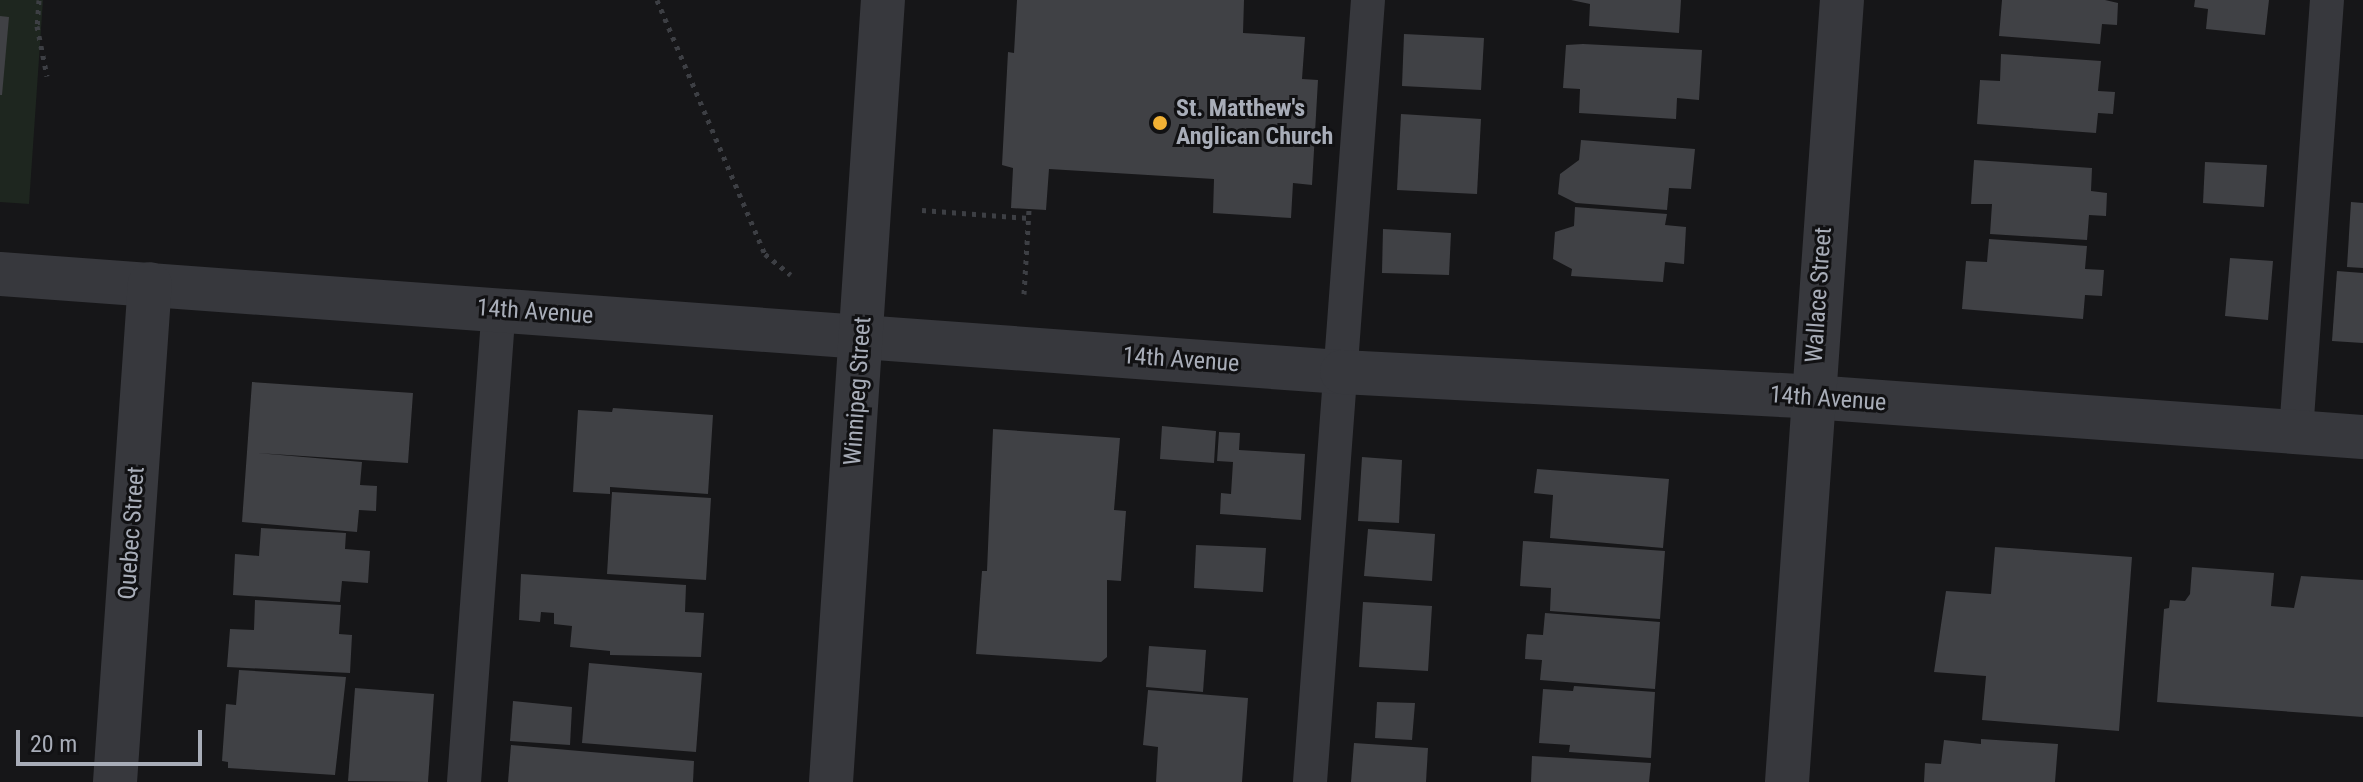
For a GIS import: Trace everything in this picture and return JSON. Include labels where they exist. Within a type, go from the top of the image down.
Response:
[{"type":"street","name":"Winnipeg Street","points":[[831,782],[883,0]]},
{"type":"street","name":"Wallace Street","points":[[1787,782],[1842,0]]},
{"type":"street","name":"14th Avenue","points":[[0,274],[1342,372],[1812,397],[2363,437]]},
{"type":"street","name":"Quebec Street","points":[[115,782],[150,284]]},
{"type":"lane","points":[[1310,782],[1368,0]]},
{"type":"lane","points":[[2296,432],[2327,0]]},
{"type":"lane","points":[[464,782],[499,310]]},
{"type":"path","points":[[39,0],[37,26],[47,76]]},
{"type":"path","points":[[657,0],[765,254],[862,335]]},
{"type":"path","points":[[870,206],[1029,218]]},
{"type":"path","points":[[1021,347],[1029,210]]},
{"type":"shaded area","points":[[0,0],[43,0],[29,204],[0,202]]},
{"type":"building","name":"St. Matthew's Anglican Church","points":[[1017,0],[1244,0],[1243,33],[1305,37],[1302,79],[1318,80],[1312,185],[1293,183],[1291,218],[1213,213],[1214,179],[1049,169],[1046,210],[1011,208],[1013,168],[1002,165],[1008,52],[1014,53]]},
{"type":"building","points":[[1571,0],[1681,0],[1679,33],[1589,26],[1590,4]]},
{"type":"building","points":[[2002,0],[2105,0],[2118,3],[2117,25],[2102,24],[2100,44],[1999,36]]},
{"type":"building","points":[[2195,0],[2269,0],[2265,35],[2206,29],[2208,9],[2194,7]]},
{"type":"building","points":[[0,16],[9,17],[2,95],[0,95]]},
{"type":"building","points":[[1404,34],[1484,38],[1481,90],[1402,86]]},
{"type":"building","points":[[1566,45],[1702,50],[1699,100],[1677,98],[1676,119],[1579,113],[1580,89],[1563,88]]},
{"type":"building","points":[[2001,54],[2101,61],[2098,91],[2115,92],[2113,114],[2098,113],[2096,133],[1977,124],[1980,80],[2000,81]]},
{"type":"building","points":[[1401,114],[1481,119],[1477,194],[1397,190]]},
{"type":"building","points":[[1581,140],[1695,149],[1691,189],[1669,188],[1667,210],[1576,203],[1558,194],[1560,174],[1579,160]]},
{"type":"building","points":[[1974,160],[2092,168],[2091,191],[2107,193],[2106,216],[2089,215],[2087,240],[1990,234],[1992,204],[1971,204]]},
{"type":"building","points":[[2205,162],[2267,165],[2264,207],[2203,203]]},
{"type":"building","points":[[2351,202],[2363,203],[2363,268],[2347,267]]},
{"type":"building","points":[[1575,207],[1667,214],[1665,225],[1686,227],[1684,264],[1665,262],[1663,282],[1571,276],[1572,269],[1553,259],[1555,232],[1574,226]]},
{"type":"building","points":[[1383,229],[1451,233],[1449,275],[1382,273]]},
{"type":"building","points":[[1989,239],[2087,246],[2085,269],[2104,270],[2102,296],[2085,295],[2083,319],[1962,309],[1966,261],[1987,262]]},
{"type":"building","points":[[2230,258],[2273,261],[2268,320],[2225,316]]},
{"type":"building","points":[[2337,271],[2363,273],[2363,343],[2332,341]]},
{"type":"building","points":[[252,382],[413,393],[408,463],[257,453],[362,462],[360,485],[377,486],[376,511],[359,510],[357,532],[242,522]]},
{"type":"building","points":[[613,408],[713,415],[708,494],[610,487],[610,494],[573,492],[578,410],[612,412]]},
{"type":"building","points":[[1162,426],[1216,431],[1214,463],[1160,459]]},
{"type":"building","points":[[993,429],[1120,438],[1114,510],[1126,511],[1121,581],[1107,580],[1107,657],[1101,662],[976,654],[982,571],[987,571]]},
{"type":"building","points":[[1219,432],[1240,433],[1239,450],[1305,454],[1301,520],[1220,514],[1221,493],[1231,494],[1233,462],[1217,461]]},
{"type":"building","points":[[1362,457],[1402,460],[1399,523],[1358,521]]},
{"type":"building","points":[[1537,469],[1669,479],[1663,548],[1550,538],[1553,495],[1534,493]]},
{"type":"building","points":[[612,492],[711,498],[706,580],[607,574]]},
{"type":"building","points":[[261,528],[346,533],[345,549],[370,551],[368,583],[342,581],[340,602],[233,595],[235,554],[259,556]]},
{"type":"building","points":[[1368,529],[1435,534],[1432,581],[1364,576]]},
{"type":"building","points":[[1523,541],[1665,551],[1660,619],[1550,611],[1551,588],[1520,586]]},
{"type":"building","points":[[1196,545],[1266,548],[1263,592],[1194,588]]},
{"type":"building","points":[[1995,547],[2132,557],[2119,731],[1982,720],[1986,676],[1934,672],[1946,591],[1991,594]]},
{"type":"building","points":[[2192,567],[2274,573],[2271,606],[2294,608],[2301,576],[2363,580],[2363,717],[2157,702],[2164,609],[2169,608],[2170,600],[2185,601],[2190,594]]},
{"type":"building","points":[[521,574],[686,585],[685,612],[704,613],[701,657],[610,655],[610,651],[570,647],[572,626],[554,624],[554,613],[541,612],[540,622],[519,620]]},
{"type":"building","points":[[255,600],[341,605],[339,634],[352,635],[350,673],[227,667],[230,629],[254,630]]},
{"type":"building","points":[[1363,602],[1432,606],[1428,671],[1359,667]]},
{"type":"building","points":[[1545,613],[1660,622],[1655,689],[1540,680],[1542,660],[1525,659],[1526,641],[1527,634],[1543,635]]},
{"type":"building","points":[[1149,646],[1206,650],[1203,692],[1146,687]]},
{"type":"building","points":[[589,663],[702,673],[696,752],[582,743]]},
{"type":"building","points":[[239,670],[346,677],[335,775],[228,768],[228,762],[222,761],[226,704],[236,705]]},
{"type":"building","points":[[1574,686],[1655,692],[1651,758],[1569,752],[1570,745],[1539,743],[1543,689],[1573,691]]},
{"type":"building","points":[[355,688],[434,694],[428,782],[348,781]]},
{"type":"building","points":[[1148,690],[1248,698],[1242,782],[1156,782],[1158,747],[1143,745]]},
{"type":"building","points":[[513,701],[572,707],[570,745],[510,741]]},
{"type":"building","points":[[1377,702],[1415,703],[1412,740],[1375,738]]},
{"type":"building","points":[[1981,739],[2058,744],[2055,782],[1924,782],[1925,763],[1941,764],[1944,740],[1981,744]]},
{"type":"building","points":[[1354,743],[1428,748],[1426,782],[1351,782]]},
{"type":"building","points":[[511,745],[694,761],[693,782],[508,782]]},
{"type":"building","points":[[1532,756],[1651,763],[1649,782],[1531,782]]},
{"type":"place","name":"St. Matthew's Anglican Church","points":[[1160,123]]}]
